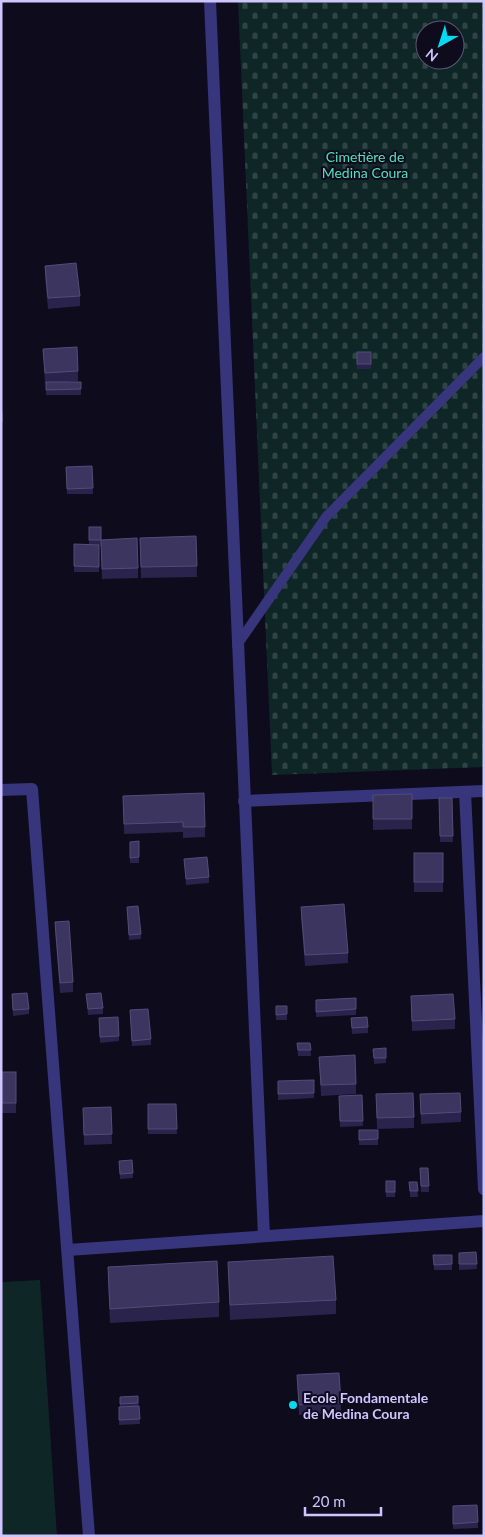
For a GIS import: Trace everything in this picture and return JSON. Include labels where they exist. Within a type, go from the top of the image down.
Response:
[{"type":"street","points":[[210,1],[264,1236]]},
{"type":"street","points":[[1,790],[32,789],[89,1536]]},
{"type":"street","points":[[244,801],[484,791]]},
{"type":"street","points":[[465,792],[484,1189]]},
{"type":"street","points":[[68,1250],[484,1221]]},
{"type":"lane","points":[[237,646],[326,518],[484,357]]},
{"type":"green space","name":"Cimetière de Medina Coura","points":[[238,1],[484,1],[484,767],[272,775]]},
{"type":"green space","points":[[40,1280],[57,1536],[1,1536],[1,1282]]},
{"type":"building","points":[[76,263],[80,296],[48,298],[45,266]]},
{"type":"building","points":[[77,347],[78,371],[45,373],[43,349]]},
{"type":"building","points":[[357,352],[371,352],[371,364],[357,364]]},
{"type":"building","points":[[46,382],[81,382],[81,389],[46,390]]},
{"type":"building","points":[[92,466],[93,488],[67,489],[66,467]]},
{"type":"building","points":[[89,527],[101,527],[101,540],[89,540]]},
{"type":"building","points":[[196,536],[197,566],[141,567],[140,538]]},
{"type":"building","points":[[137,538],[138,568],[102,569],[101,540]]},
{"type":"building","points":[[74,544],[99,545],[99,567],[74,566]]},
{"type":"building","points":[[204,793],[205,827],[183,827],[183,822],[124,824],[123,796]]},
{"type":"building","points":[[412,794],[412,819],[373,819],[373,795]]},
{"type":"building","points":[[439,798],[452,798],[453,836],[440,836]]},
{"type":"building","points":[[139,841],[139,857],[130,858],[130,842]]},
{"type":"building","points":[[414,853],[443,853],[443,882],[414,882]]},
{"type":"building","points":[[207,857],[209,877],[186,879],[184,859]]},
{"type":"building","points":[[344,904],[348,953],[305,955],[301,907]]},
{"type":"building","points":[[138,906],[141,934],[129,935],[127,907]]},
{"type":"building","points":[[69,921],[73,982],[60,983],[55,922]]},
{"type":"building","points":[[27,993],[29,1009],[13,1010],[12,994]]},
{"type":"building","points":[[101,993],[103,1008],[88,1009],[86,994]]},
{"type":"building","points":[[453,994],[455,1019],[412,1021],[411,996]]},
{"type":"building","points":[[356,998],[356,1009],[316,1012],[316,1000]]},
{"type":"building","points":[[276,1006],[287,1006],[287,1014],[276,1015]]},
{"type":"building","points":[[148,1009],[151,1039],[132,1041],[130,1010]]},
{"type":"building","points":[[118,1017],[119,1036],[100,1037],[99,1018]]},
{"type":"building","points":[[367,1017],[368,1027],[352,1028],[351,1018]]},
{"type":"building","points":[[297,1043],[310,1043],[311,1050],[298,1050]]},
{"type":"building","points":[[386,1048],[386,1058],[374,1058],[373,1049]]},
{"type":"building","points":[[355,1055],[356,1084],[321,1085],[319,1057]]},
{"type":"building","points":[[1,1072],[16,1072],[16,1103],[1,1103]]},
{"type":"building","points":[[314,1080],[314,1093],[278,1094],[278,1081]]},
{"type":"building","points":[[413,1093],[414,1117],[377,1118],[376,1094]]},
{"type":"building","points":[[460,1093],[461,1112],[421,1114],[420,1094]]},
{"type":"building","points":[[362,1095],[363,1121],[340,1121],[339,1096]]},
{"type":"building","points":[[148,1104],[176,1104],[177,1129],[148,1129]]},
{"type":"building","points":[[111,1107],[112,1134],[84,1135],[83,1108]]},
{"type":"building","points":[[359,1130],[378,1130],[378,1139],[359,1140]]},
{"type":"building","points":[[132,1160],[133,1173],[120,1174],[119,1161]]},
{"type":"building","points":[[420,1168],[428,1168],[429,1186],[421,1186]]},
{"type":"building","points":[[386,1181],[395,1181],[395,1192],[386,1192]]},
{"type":"building","points":[[409,1182],[417,1182],[418,1191],[410,1191]]},
{"type":"building","points":[[476,1252],[477,1264],[459,1264],[459,1253]]},
{"type":"building","points":[[433,1255],[452,1255],[452,1264],[434,1265]]},
{"type":"building","points":[[333,1256],[336,1300],[230,1305],[228,1262]]},
{"type":"building","points":[[217,1261],[219,1302],[110,1309],[108,1267]]},
{"type":"building","points":[[339,1373],[341,1402],[299,1405],[297,1375]]},
{"type":"building","points":[[138,1396],[138,1403],[120,1404],[120,1397]]},
{"type":"building","points":[[139,1406],[140,1419],[119,1420],[119,1407]]},
{"type":"building","points":[[477,1505],[478,1522],[453,1524],[453,1506]]},
{"type":"place","name":"Ecole Fondamentale de Medina Coura","points":[[293,1405]]}]
